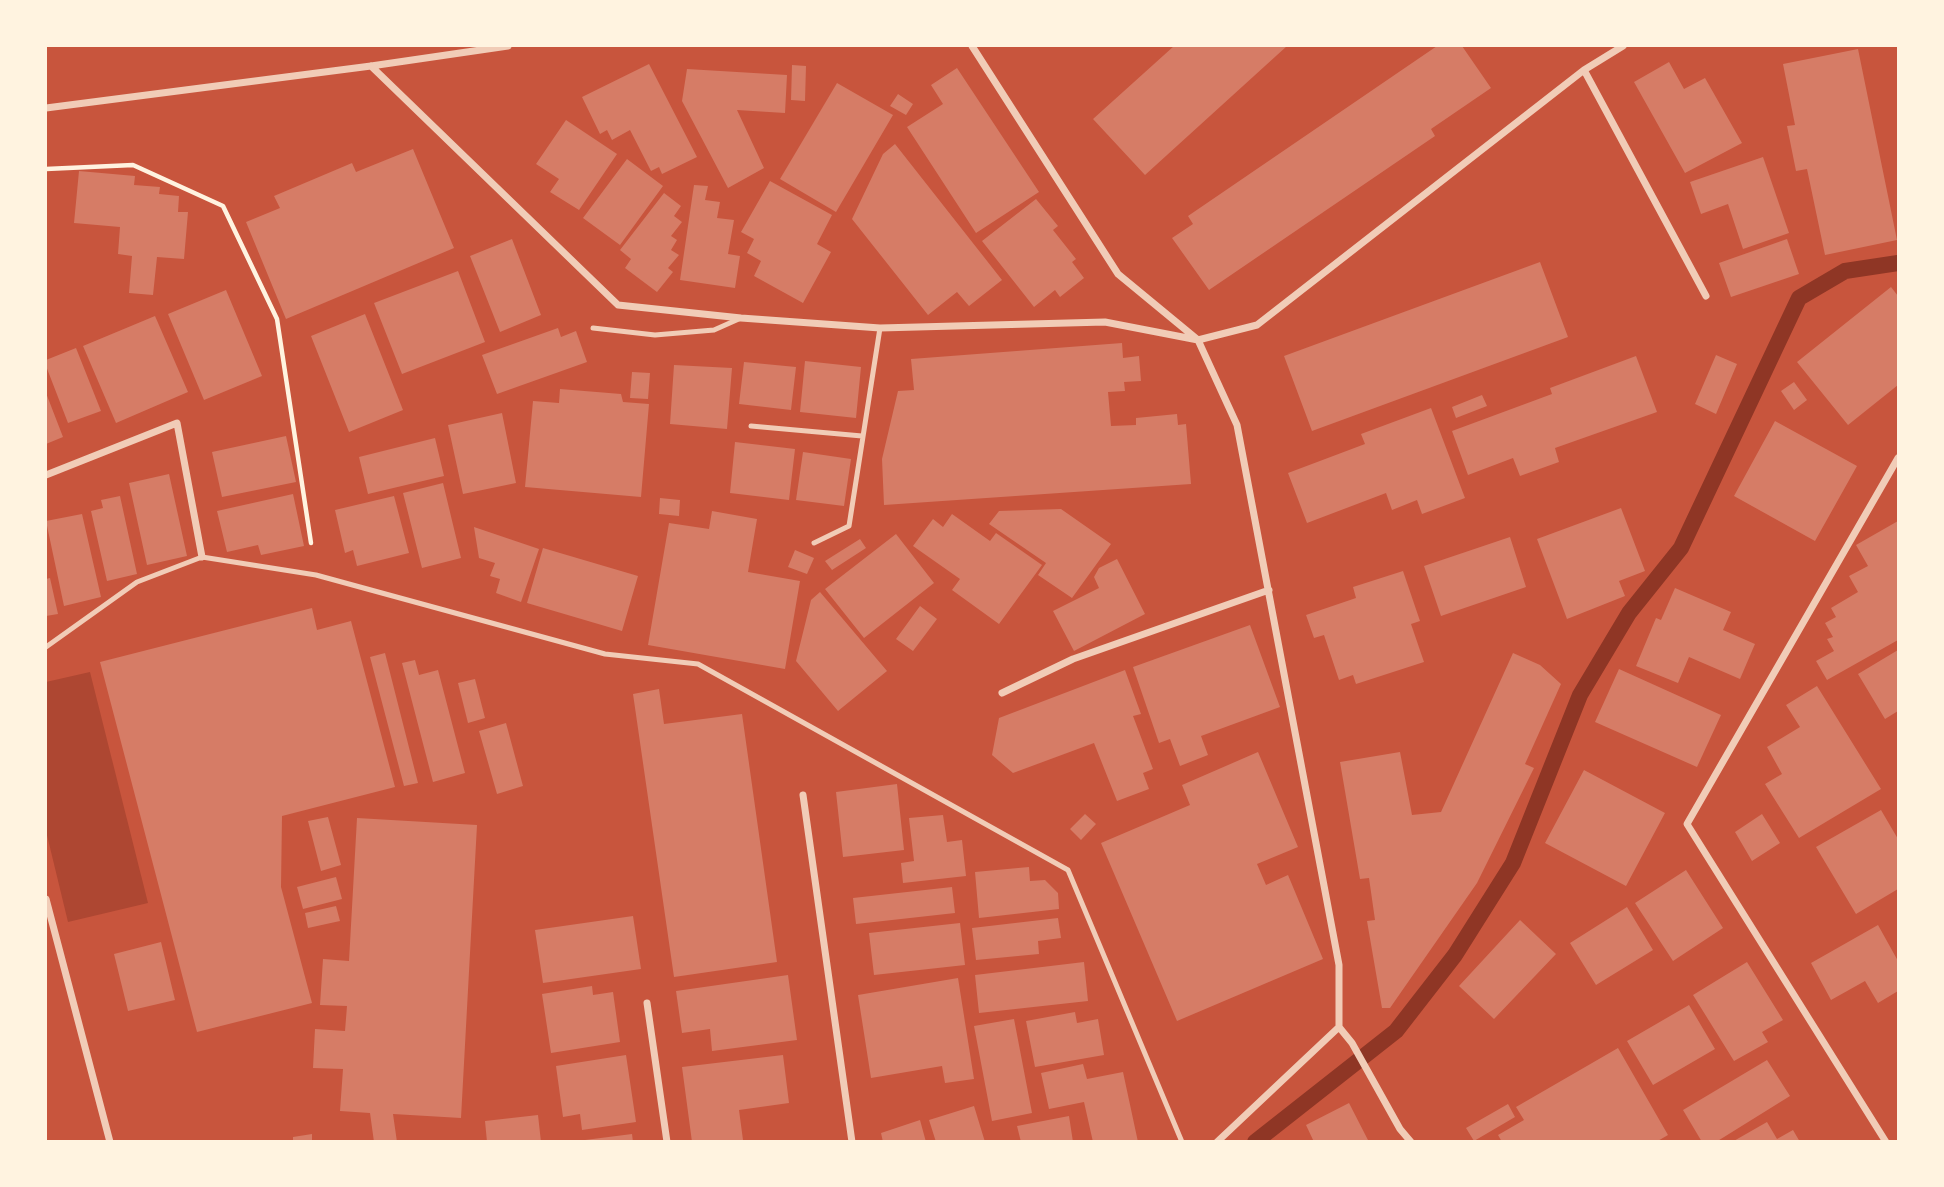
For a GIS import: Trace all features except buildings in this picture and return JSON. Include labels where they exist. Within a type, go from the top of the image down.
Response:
[{"type":"street","points":[[46,108],[508,46]]},
{"type":"street","points":[[972,46],[1118,274],[1198,340],[1237,425],[1339,965],[1339,1027],[1353,1043],[1399,1129],[1410,1142]]},
{"type":"street","points":[[371,66],[618,305],[741,318],[880,328],[1105,322],[1198,340],[1256,324],[1584,70],[1623,46]]},
{"type":"street","points":[[1584,70],[1706,296]]},
{"type":"street","points":[[46,475],[177,423],[202,557]]},
{"type":"street","points":[[1886,1142],[1687,824],[1899,458]]},
{"type":"street","points":[[1002,693],[1073,659],[1269,590]]},
{"type":"street","points":[[803,795],[852,1142]]},
{"type":"street","points":[[46,899],[110,1142]]},
{"type":"street","points":[[647,1003],[667,1142]]},
{"type":"street","points":[[1217,1142],[1339,1027]]},
{"type":"lane","points":[[593,328],[655,335],[714,330],[741,318]]},
{"type":"lane","points":[[814,543],[849,526],[880,328]]},
{"type":"lane","points":[[751,426],[862,436]]},
{"type":"lane","points":[[46,647],[137,582],[202,557],[316,575],[605,654],[698,664],[1068,870],[1182,1142]]},
{"type":"path","points":[[46,169],[132,165],[223,206],[277,319],[316,575]]},
{"type":"shaded area","points":[[90,672],[148,903],[68,922],[46,831],[46,682]]},
{"type":"waterway","points":[[1255,1142],[1396,1031],[1455,955],[1513,863],[1580,695],[1629,613],[1681,548],[1799,298],[1845,271],[1898,263]]}]
